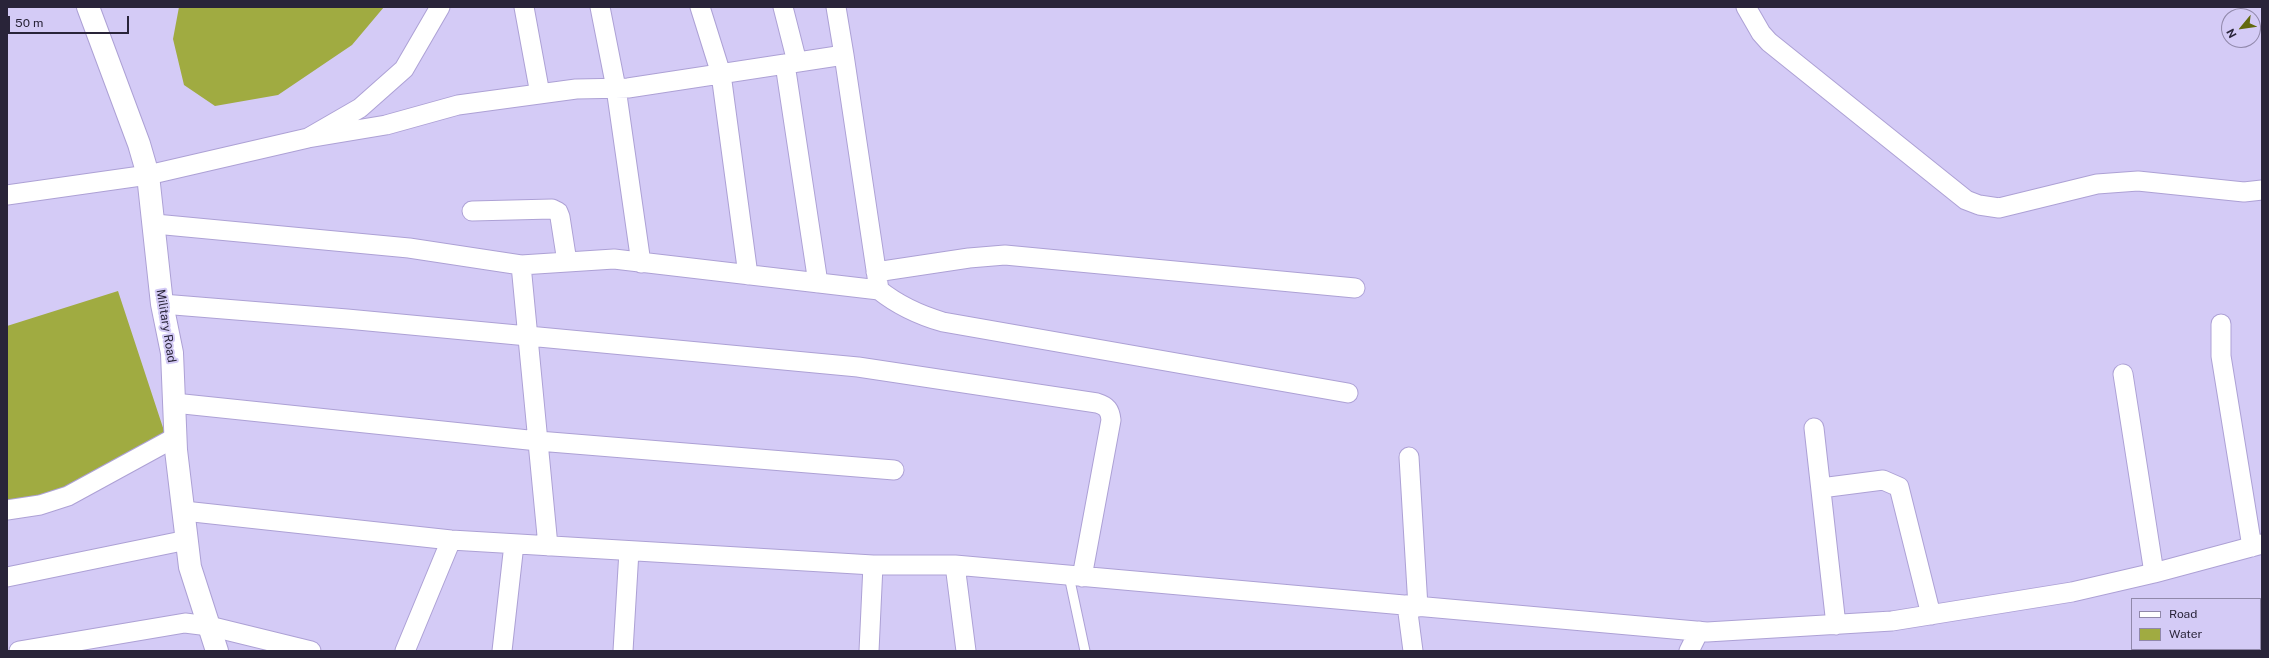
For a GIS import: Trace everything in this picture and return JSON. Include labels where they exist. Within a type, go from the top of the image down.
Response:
[{"type":"main road","name":"Military Road","points":[[88,7],[139,144],[148,174],[155,224],[162,304],[172,352],[176,437],[190,567],[217,651]]},
{"type":"street","points":[[308,138],[360,108],[404,69],[440,7]]},
{"type":"street","points":[[524,7],[540,94]]},
{"type":"street","points":[[600,7],[616,88],[642,263]]},
{"type":"street","points":[[700,7],[721,74],[748,275]]},
{"type":"street","points":[[783,7],[818,283]]},
{"type":"street","points":[[836,7],[877,281],[902,306],[919,315],[943,322],[1348,393]]},
{"type":"street","points":[[1746,7],[1761,33],[1769,42],[1966,200],[1979,205],[1999,208],[2097,184],[2138,181],[2244,192],[2262,190]]},
{"type":"street","points":[[7,195],[148,174],[308,138],[386,124],[458,105],[576,89],[616,88],[844,55]]},
{"type":"street","points":[[472,211],[552,209],[558,212],[567,262]]},
{"type":"street","points":[[155,224],[409,248],[521,265],[614,259],[818,283],[877,281],[969,258],[1005,255],[1355,288]]},
{"type":"street","points":[[521,265],[548,546]]},
{"type":"street","points":[[162,304],[347,319],[858,367],[1105,406],[1110,411],[1111,420],[1075,576]]},
{"type":"street","points":[[184,511],[451,540],[874,565],[955,565],[1699,631],[1892,621],[2072,592],[2154,573],[2257,546],[2221,356],[2221,324]]},
{"type":"street","points":[[2123,374],[2154,573]]},
{"type":"street","points":[[174,403],[538,441],[894,470]]},
{"type":"street","points":[[1814,428],[1836,625]]},
{"type":"street","points":[[7,510],[40,505],[68,496],[176,437]]},
{"type":"street","points":[[1409,457],[1413,651]]},
{"type":"street","points":[[1821,488],[1883,480],[1899,487],[1931,615]]},
{"type":"street","points":[[7,577],[187,540]]},
{"type":"street","points":[[405,651],[451,540]]},
{"type":"street","points":[[502,651],[514,544]]},
{"type":"street","points":[[623,651],[629,551]]},
{"type":"street","points":[[869,651],[874,565]]},
{"type":"street","points":[[955,565],[966,651]]},
{"type":"street","points":[[19,651],[171,624],[185,623],[209,626],[312,651]]},
{"type":"street","points":[[1689,651],[1699,631]]},
{"type":"lane","points":[[1075,576],[1085,651]]},
{"type":"water","points":[[179,7],[384,7],[352,45],[278,95],[215,106],[184,85],[173,39]]},
{"type":"water","points":[[118,291],[171,452],[7,514],[7,326]]}]
